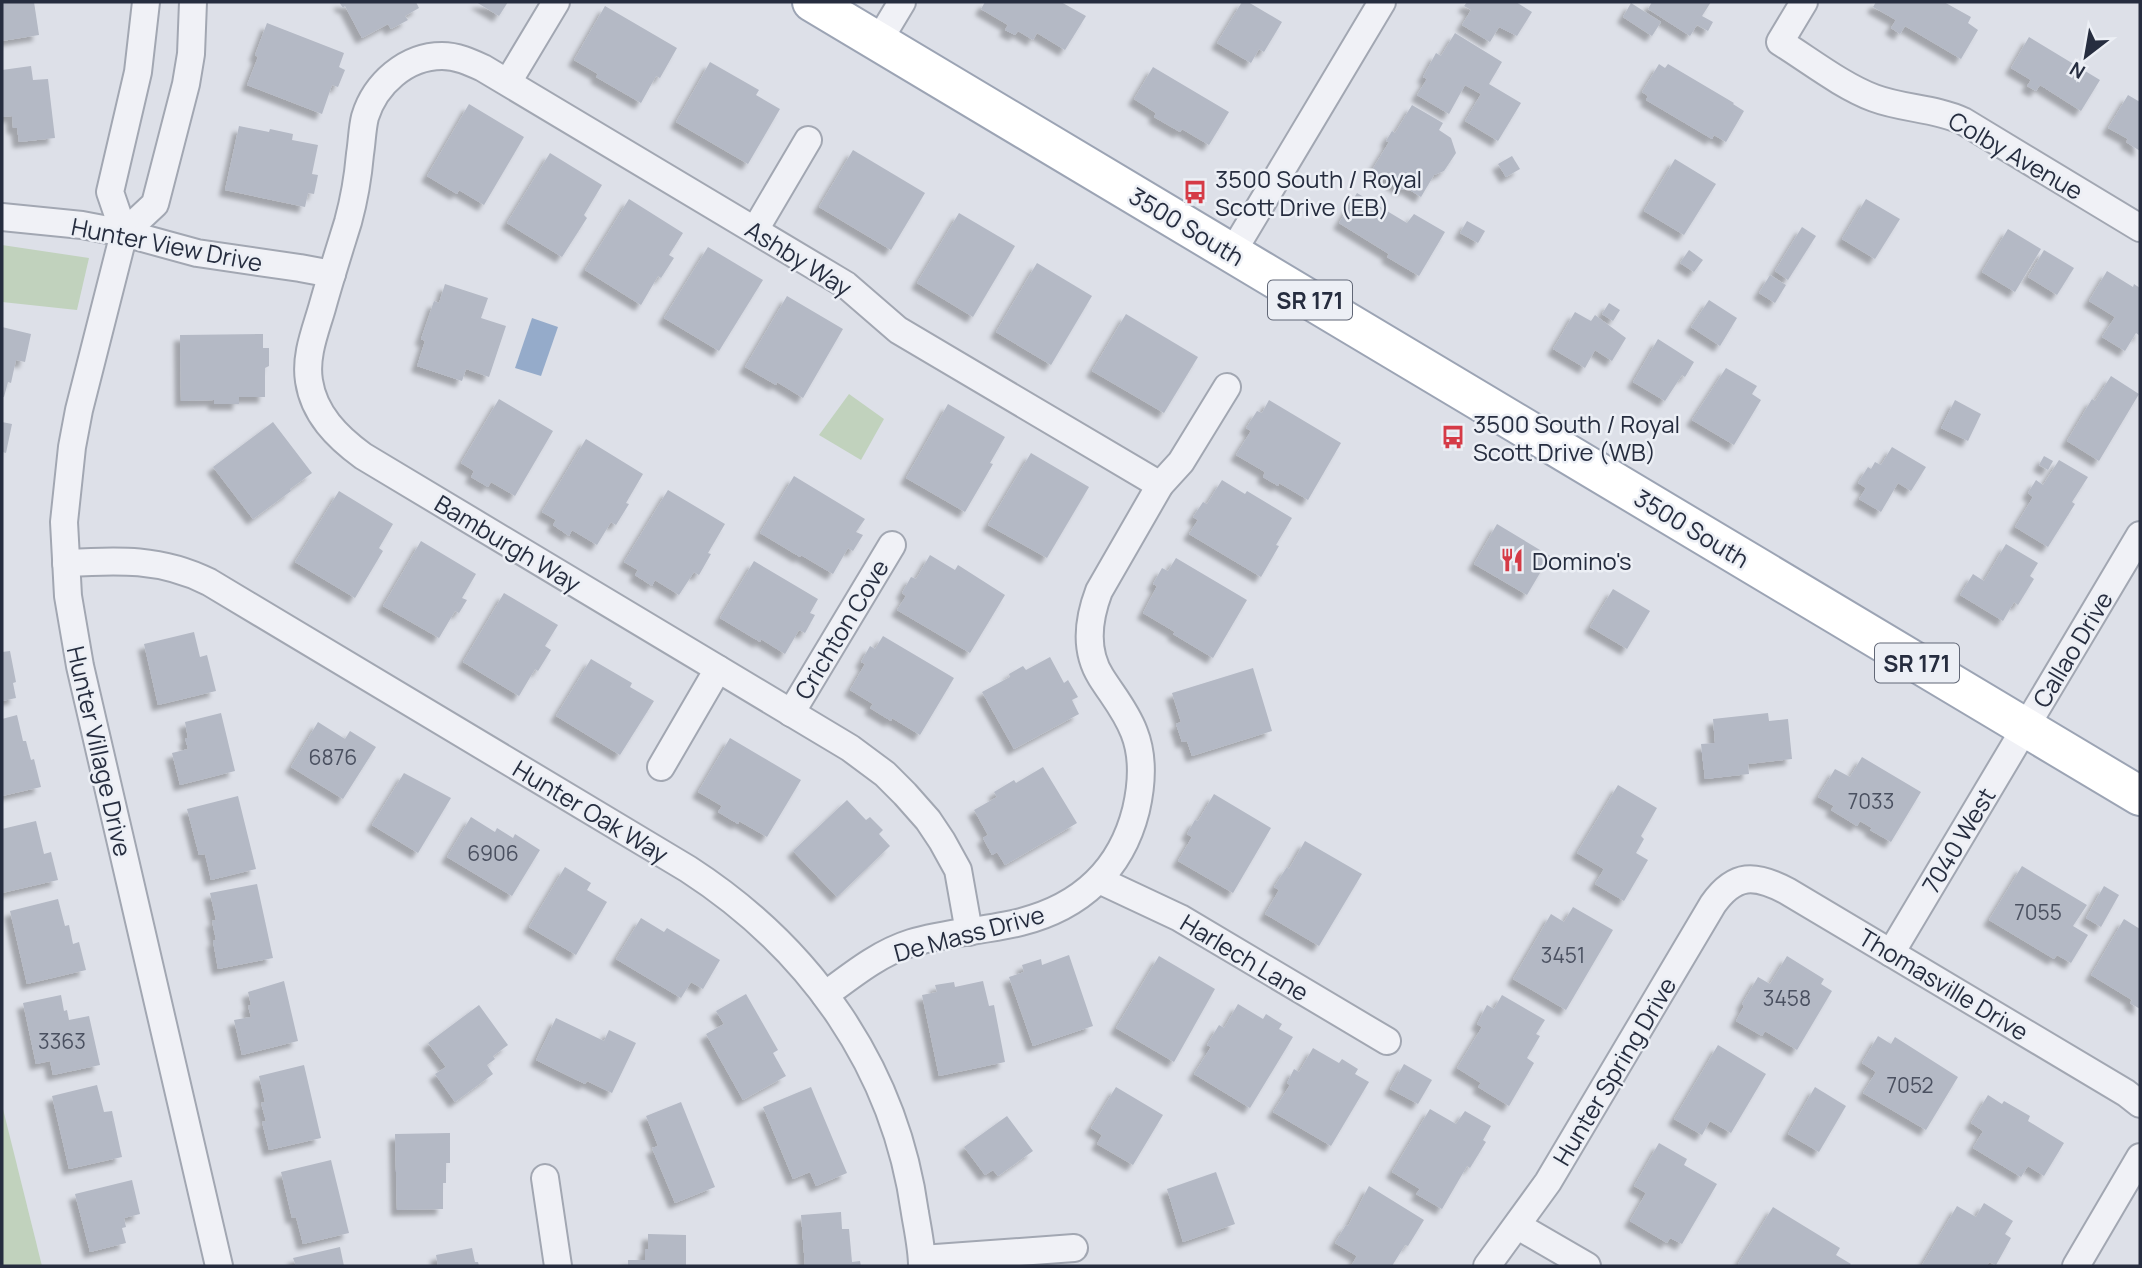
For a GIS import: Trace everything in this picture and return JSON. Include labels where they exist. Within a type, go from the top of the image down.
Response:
[{"type":"main road","name":"3500 South","points":[[811,2],[2140,796]]},
{"type":"street","points":[[146,2],[138,72],[110,192],[124,233],[155,204],[186,84],[191,54],[193,2]]},
{"type":"street","points":[[508,82],[556,2]]},
{"type":"street","points":[[878,42],[902,2]]},
{"type":"street","points":[[1231,253],[1382,2]]},
{"type":"street","name":"Colby Avenue","points":[[1804,2],[1780,42],[1871,97],[1906,107],[1940,112],[1963,121],[2140,228]]},
{"type":"street","name":"Ashby Way","points":[[427,58],[456,57],[508,82],[855,291],[887,323],[898,330],[1160,485]]},
{"type":"street","name":"Bamburgh Way","points":[[427,58],[413,62],[392,75],[374,96],[364,120],[352,207],[308,366],[312,394],[327,424],[363,456],[850,748],[885,774],[928,820],[954,860],[969,932]]},
{"type":"street","points":[[755,230],[808,140]]},
{"type":"street","name":"Hunter View Drive","points":[[2,217],[82,225],[124,233],[197,253],[332,274]]},
{"type":"street","name":"Hunter Village Drive","points":[[124,233],[72,447],[64,522],[66,563],[80,666],[219,1266]]},
{"type":"street","name":"De Mass Drive","points":[[825,995],[891,951],[929,939],[1021,922],[1052,912],[1086,892],[1111,866],[1131,825],[1142,774],[1135,734],[1126,714],[1095,666],[1089,622],[1099,591],[1160,485],[1181,462],[1227,387]]},
{"type":"street","name":"Callao Drive","points":[[2025,727],[2140,535]]},
{"type":"street","name":"Crichton Cove","points":[[791,713],[892,545]]},
{"type":"street","name":"Hunter Oak Way","points":[[66,563],[155,563],[192,573],[718,888],[771,933],[795,958],[845,1022],[866,1060],[899,1138],[911,1182],[922,1263]]},
{"type":"street","points":[[661,767],[718,669]]},
{"type":"street","name":"7040 West","points":[[1891,953],[2025,727]]},
{"type":"street","name":"Thomasville Drive","points":[[1741,879],[1754,879],[1777,886],[2126,1093],[2140,1104]]},
{"type":"street","name":"Hunter Spring Drive","points":[[1488,1266],[1548,1182],[1713,904],[1725,889],[1741,879]]},
{"type":"street","name":"Harlech Lane","points":[[1100,880],[1174,914],[1387,1041]]},
{"type":"street","points":[[2076,1266],[2140,1157]]},
{"type":"street","points":[[545,1178],[558,1266]]},
{"type":"street","points":[[1518,1226],[1587,1266]]},
{"type":"street","points":[[922,1263],[1074,1248]]},
{"type":"green space","points":[[2,245],[89,258],[77,310],[2,302]]},
{"type":"green space","points":[[849,394],[884,419],[861,460],[819,435]]},
{"type":"green space","points":[[2,1105],[42,1266],[2,1266]]},
{"type":"water","points":[[532,318],[558,327],[541,376],[515,368]]},
{"type":"building","points":[[2,2],[34,2],[39,35],[2,41]]},
{"type":"building","points":[[339,2],[416,2],[419,8],[405,16],[408,20],[391,29],[388,24],[362,38],[345,6],[343,8]]},
{"type":"building","points":[[476,2],[508,2],[499,16]]},
{"type":"building","points":[[985,2],[1061,2],[1086,16],[1065,50],[1037,33],[1033,40],[1018,31],[1015,35],[1005,30],[1008,25],[981,9]]},
{"type":"building","points":[[1242,2],[1248,2],[1282,22],[1264,52],[1259,49],[1251,63],[1217,43]]},
{"type":"building","points":[[1467,2],[1516,2],[1532,12],[1517,36],[1499,27],[1490,42],[1462,25],[1471,10],[1464,6]]},
{"type":"building","points":[[1652,2],[1711,2],[1702,16],[1713,22],[1708,31],[1697,25],[1690,36],[1648,9]]},
{"type":"building","points":[[1876,2],[1944,2],[1971,17],[1968,23],[1978,30],[1961,59],[1905,26],[1900,34],[1891,28],[1896,20],[1873,7]]},
{"type":"building","points":[[1631,3],[1661,22],[1652,36],[1623,17]]},
{"type":"building","points":[[605,6],[677,48],[660,78],[656,76],[641,103],[596,77],[598,74],[574,60]]},
{"type":"building","points":[[267,23],[344,53],[339,67],[345,70],[338,87],[332,85],[322,114],[247,85]]},
{"type":"building","points":[[1455,33],[1502,62],[1489,84],[1521,103],[1498,141],[1465,121],[1481,94],[1465,85],[1449,114],[1417,95],[1427,79],[1423,77],[1436,53],[1441,56]]},
{"type":"building","points":[[2029,37],[2100,80],[2081,111],[2040,85],[2036,91],[2027,86],[2031,80],[2011,68]]},
{"type":"building","points":[[710,62],[759,90],[756,95],[780,109],[748,164],[676,122]]},
{"type":"building","points":[[1659,64],[1665,68],[1668,64],[1744,111],[1726,142],[1714,135],[1712,139],[1646,100],[1648,96],[1642,92]]},
{"type":"building","points":[[31,66],[33,80],[48,79],[55,138],[19,142],[17,128],[13,128],[12,116],[2,117],[2,70]]},
{"type":"building","points":[[1153,67],[1229,112],[1209,145],[1154,117],[1156,113],[1134,99]]},
{"type":"building","points":[[2128,95],[2140,102],[2140,151],[2126,142],[2128,139],[2108,128]]},
{"type":"building","points":[[469,104],[524,137],[484,205],[459,190],[457,194],[427,176]]},
{"type":"building","points":[[1412,105],[1443,123],[1439,130],[1451,138],[1456,153],[1444,171],[1434,175],[1421,197],[1405,187],[1403,190],[1372,170],[1389,142],[1386,141],[1392,131],[1395,133]]},
{"type":"building","points":[[239,126],[293,134],[292,140],[318,145],[312,174],[318,175],[314,194],[308,193],[305,207],[225,190]]},
{"type":"building","points":[[853,150],[925,193],[891,250],[819,207]]},
{"type":"building","points":[[550,153],[602,185],[584,215],[587,218],[562,257],[507,223]]},
{"type":"building","points":[[1512,156],[1520,169],[1506,177],[1498,164]]},
{"type":"building","points":[[1675,159],[1716,184],[1684,235],[1644,211]]},
{"type":"building","points":[[1357,193],[1407,223],[1414,214],[1445,232],[1419,276],[1339,223]]},
{"type":"building","points":[[629,199],[683,233],[669,255],[674,258],[661,278],[658,276],[641,305],[585,270]]},
{"type":"building","points":[[1866,199],[1900,219],[1875,259],[1842,239]]},
{"type":"building","points":[[959,213],[1015,246],[973,317],[917,283]]},
{"type":"building","points":[[1467,221],[1485,231],[1478,243],[1460,233]]},
{"type":"building","points":[[1802,227],[1816,236],[1788,280],[1775,271]]},
{"type":"building","points":[[2008,229],[2041,249],[2015,292],[1982,272]]},
{"type":"building","points":[[708,247],[763,280],[719,351],[664,318]]},
{"type":"building","points":[[1689,250],[1703,260],[1694,272],[1680,263]]},
{"type":"building","points":[[2044,250],[2074,268],[2057,295],[2028,277]]},
{"type":"building","points":[[1037,263],[1092,296],[1051,365],[996,332]]},
{"type":"building","points":[[2107,271],[2133,287],[2134,284],[2140,288],[2140,336],[2136,333],[2125,351],[2102,337],[2115,317],[2089,301]]},
{"type":"building","points":[[1770,275],[1786,285],[1775,303],[1759,293]]},
{"type":"building","points":[[445,284],[488,298],[481,318],[506,326],[489,377],[466,369],[462,381],[417,366],[425,341],[421,339],[434,301],[439,303]]},
{"type":"building","points":[[787,296],[843,329],[803,398],[745,367]]},
{"type":"building","points":[[1709,300],[1737,318],[1720,346],[1691,327]]},
{"type":"building","points":[[1609,303],[1620,310],[1613,321],[1602,314]]},
{"type":"building","points":[[1575,312],[1591,321],[1595,315],[1626,338],[1612,361],[1595,350],[1585,368],[1553,349]]},
{"type":"building","points":[[1126,314],[1198,357],[1164,413],[1092,371]]},
{"type":"building","points":[[2,327],[31,334],[25,362],[16,360],[11,383],[8,382],[4,397],[2,397]]},
{"type":"building","points":[[263,334],[263,348],[269,348],[269,366],[265,368],[265,397],[239,397],[239,404],[214,404],[214,400],[181,401],[180,335]]},
{"type":"building","points":[[1658,339],[1694,362],[1665,401],[1633,382]]},
{"type":"building","points":[[1726,368],[1757,386],[1752,394],[1761,400],[1734,445],[1692,420]]},
{"type":"building","points":[[2111,376],[2139,394],[2099,461],[2067,441],[2092,399],[2095,401]]},
{"type":"building","points":[[499,399],[553,431],[515,496],[491,482],[488,487],[471,477],[474,471],[461,463]]},
{"type":"building","points":[[1269,400],[1341,443],[1308,500],[1263,477],[1265,472],[1236,455],[1251,431],[1246,428],[1257,411],[1262,413]]},
{"type":"building","points":[[1955,400],[1981,414],[1968,441],[1941,428]]},
{"type":"building","points":[[948,404],[1005,437],[990,463],[993,464],[965,512],[906,478]]},
{"type":"building","points":[[2,422],[12,424],[6,453],[2,452]]},
{"type":"building","points":[[273,422],[312,473],[253,519],[213,467]]},
{"type":"building","points":[[586,439],[643,474],[616,525],[611,522],[597,545],[572,530],[569,536],[553,525],[556,520],[542,512]]},
{"type":"building","points":[[1892,447],[1926,467],[1911,491],[1898,483],[1881,512],[1859,499],[1866,488],[1858,483],[1868,467],[1871,469],[1875,462],[1881,465]]},
{"type":"building","points":[[1031,453],[1089,487],[1047,558],[988,525]]},
{"type":"building","points":[[2044,456],[2053,461],[2048,470],[2039,465]]},
{"type":"building","points":[[2059,460],[2088,477],[2072,502],[2075,504],[2048,547],[2015,527],[2033,497],[2028,493],[2036,480],[2043,485]]},
{"type":"building","points":[[794,476],[865,519],[856,532],[863,535],[853,551],[848,548],[833,574],[760,533]]},
{"type":"building","points":[[1222,480],[1245,494],[1247,491],[1292,518],[1261,577],[1189,534],[1198,520],[1193,517],[1203,502],[1207,504]]},
{"type":"building","points":[[668,490],[725,524],[699,575],[694,572],[679,595],[655,580],[652,586],[635,575],[638,570],[624,562]]},
{"type":"building","points":[[339,491],[393,524],[379,548],[383,551],[355,598],[295,562]]},
{"type":"building","name":"Domino's","points":[[1497,524],[1550,556],[1527,595],[1474,564]]},
{"type":"building","points":[[421,541],[476,574],[462,598],[467,600],[459,613],[455,611],[439,638],[383,606]]},
{"type":"building","points":[[2006,544],[2038,563],[2030,576],[2034,579],[2018,605],[2014,602],[2003,621],[1960,595],[1973,574],[1984,581]]},
{"type":"building","points":[[930,555],[955,570],[958,565],[1005,595],[970,653],[897,610],[906,596],[902,593],[911,577],[916,579]]},
{"type":"building","points":[[1176,558],[1247,600],[1213,658],[1143,613],[1157,586],[1153,584],[1162,568],[1168,571]]},
{"type":"building","points":[[754,561],[818,599],[810,613],[815,615],[805,633],[799,630],[785,654],[720,618]]},
{"type":"building","points":[[1613,589],[1650,611],[1627,649],[1590,627]]},
{"type":"building","points":[[504,593],[558,625],[545,646],[551,650],[538,671],[535,669],[519,696],[463,662]]},
{"type":"building","points":[[194,632],[200,657],[207,655],[216,691],[158,705],[144,644]]},
{"type":"building","points":[[883,636],[954,678],[920,735],[870,708],[873,704],[850,690],[865,664],[861,662],[870,646],[875,649]]},
{"type":"building","points":[[10,651],[16,698],[2,701],[2,652]]},
{"type":"building","points":[[1050,657],[1064,683],[1068,680],[1078,697],[1072,700],[1079,714],[1014,749],[982,692],[1010,677],[1009,674],[1023,666],[1026,670]]},
{"type":"building","points":[[591,659],[632,683],[630,687],[654,701],[620,755],[556,716]]},
{"type":"building","points":[[1253,668],[1272,731],[1192,756],[1187,741],[1182,742],[1176,724],[1181,722],[1172,693]]},
{"type":"building","points":[[221,713],[235,771],[180,785],[172,753],[188,749],[185,722]]},
{"type":"building","points":[[1768,713],[1769,721],[1788,719],[1792,759],[1748,764],[1749,774],[1705,779],[1701,744],[1715,743],[1713,719]]},
{"type":"building","points":[[17,715],[23,741],[26,741],[31,760],[34,759],[41,787],[2,796],[2,719]]},
{"type":"building","points":[[318,722],[345,739],[350,731],[376,747],[343,799],[291,767]]},
{"type":"building","points":[[730,738],[801,780],[767,837],[718,812],[722,806],[698,792]]},
{"type":"building","points":[[1862,757],[1921,792],[1891,842],[1860,821],[1857,826],[1831,810],[1834,806],[1818,797],[1835,769],[1850,777]]},
{"type":"building","points":[[1043,767],[1077,823],[1005,865],[997,852],[992,855],[983,838],[988,835],[974,810],[997,797],[994,792]]},
{"type":"building","points":[[404,773],[451,798],[418,853],[372,825]]},
{"type":"building","points":[[1618,785],[1657,808],[1641,836],[1644,839],[1636,853],[1648,860],[1624,901],[1595,884],[1604,869],[1577,853]]},
{"type":"building","points":[[1214,794],[1271,828],[1233,893],[1178,861],[1192,837],[1187,834]]},
{"type":"building","points":[[238,796],[256,869],[211,880],[205,854],[199,855],[187,809]]},
{"type":"building","points":[[847,800],[866,820],[870,817],[883,830],[879,834],[890,846],[837,897],[793,851]]},
{"type":"building","points":[[471,817],[495,832],[497,828],[513,838],[515,834],[540,850],[512,896],[447,857]]},
{"type":"building","points":[[36,821],[44,854],[51,852],[58,880],[2,893],[2,829]]},
{"type":"building","points":[[1305,841],[1362,874],[1319,946],[1265,914],[1279,890],[1274,887],[1287,867],[1289,869]]},
{"type":"building","points":[[2022,866],[2087,905],[2073,926],[2088,935],[2071,963],[2057,955],[2054,959],[1989,920]]},
{"type":"building","points":[[565,867],[591,883],[587,890],[607,902],[576,955],[529,927]]},
{"type":"building","points":[[257,884],[273,958],[218,969],[212,921],[216,920],[210,893]]},
{"type":"building","points":[[2104,886],[2119,895],[2101,927],[2086,918]]},
{"type":"building","points":[[58,899],[65,926],[69,925],[73,944],[79,942],[86,970],[27,984],[10,911]]},
{"type":"building","points":[[1573,907],[1613,930],[1566,1010],[1513,979],[1551,914],[1564,922]]},
{"type":"building","points":[[641,918],[664,932],[667,928],[720,960],[703,989],[691,982],[681,998],[616,959]]},
{"type":"building","points":[[2124,919],[2140,929],[2140,1009],[2130,1003],[2132,1000],[2091,975]]},
{"type":"building","points":[[1069,955],[1093,1026],[1033,1046],[1009,977],[1024,972],[1022,965],[1041,959],[1042,965]]},
{"type":"building","points":[[1159,956],[1215,989],[1174,1062],[1116,1028]]},
{"type":"building","points":[[1787,956],[1824,979],[1821,984],[1832,991],[1797,1050],[1765,1031],[1762,1036],[1736,1021],[1744,1006],[1742,1004],[1758,977],[1770,984]]},
{"type":"building","points":[[284,981],[298,1041],[242,1055],[234,1020],[251,1017],[248,992]]},
{"type":"building","points":[[983,981],[989,1006],[994,1005],[1005,1062],[939,1076],[922,995],[937,992],[935,985],[954,982],[955,987]]},
{"type":"building","points":[[746,994],[778,1050],[773,1053],[786,1076],[743,1100],[706,1034],[724,1024],[716,1011]]},
{"type":"building","points":[[61,995],[69,1020],[89,1016],[100,1065],[53,1075],[50,1061],[36,1064],[23,1003]]},
{"type":"building","points":[[1502,995],[1545,1020],[1536,1034],[1540,1036],[1527,1058],[1534,1063],[1509,1106],[1478,1087],[1481,1083],[1457,1068],[1482,1027],[1477,1024],[1487,1005],[1494,1009]]},
{"type":"building","points":[[1238,1004],[1263,1019],[1266,1014],[1282,1024],[1279,1029],[1293,1037],[1250,1108],[1194,1074],[1211,1047],[1207,1045],[1219,1025],[1224,1028]]},
{"type":"building","points":[[479,1005],[508,1045],[493,1056],[495,1059],[487,1065],[493,1074],[455,1102],[435,1074],[446,1067],[428,1043]]},
{"type":"building","points":[[556,1018],[604,1041],[609,1030],[636,1043],[612,1093],[587,1081],[585,1084],[536,1060]]},
{"type":"building","points":[[1878,1036],[1891,1044],[1895,1037],[1958,1077],[1926,1130],[1863,1093],[1876,1072],[1862,1063]]},
{"type":"building","points":[[1718,1045],[1766,1074],[1731,1133],[1710,1121],[1702,1135],[1674,1119]]},
{"type":"building","points":[[1313,1048],[1339,1063],[1342,1059],[1358,1069],[1355,1074],[1369,1082],[1331,1146],[1273,1112],[1290,1085],[1287,1083],[1294,1069],[1299,1072]]},
{"type":"building","points":[[1404,1064],[1432,1080],[1418,1104],[1390,1089]]},
{"type":"building","points":[[304,1065],[321,1138],[269,1150],[262,1122],[266,1121],[261,1103],[265,1102],[259,1076]]},
{"type":"building","points":[[97,1085],[104,1112],[112,1111],[122,1157],[69,1169],[52,1096]]},
{"type":"building","points":[[811,1087],[847,1173],[816,1186],[810,1172],[793,1179],[763,1107]]},
{"type":"building","points":[[1116,1087],[1163,1115],[1133,1165],[1097,1144],[1102,1135],[1091,1128]]},
{"type":"building","points":[[1815,1087],[1846,1106],[1819,1152],[1788,1134]]},
{"type":"building","points":[[1988,1095],[2030,1116],[2028,1121],[2064,1143],[2044,1176],[2028,1166],[2021,1177],[1973,1148],[1983,1131],[1971,1123]]},
{"type":"building","points":[[681,1102],[715,1187],[675,1203],[652,1148],[658,1146],[646,1116]]},
{"type":"building","points":[[1430,1109],[1456,1124],[1465,1111],[1491,1126],[1483,1140],[1486,1142],[1470,1168],[1467,1166],[1442,1209],[1416,1194],[1420,1189],[1392,1172]]},
{"type":"building","points":[[1007,1116],[1033,1151],[998,1176],[993,1170],[985,1175],[964,1147]]},
{"type":"building","points":[[450,1133],[450,1163],[446,1163],[443,1209],[397,1210],[395,1134]]},
{"type":"building","points":[[1659,1143],[1687,1159],[1684,1165],[1717,1184],[1682,1244],[1670,1238],[1667,1243],[1630,1221],[1646,1193],[1634,1186]]},
{"type":"building","points":[[331,1160],[349,1233],[303,1244],[296,1217],[292,1218],[281,1172]]},
{"type":"building","points":[[1216,1172],[1235,1224],[1183,1242],[1167,1189]]},
{"type":"building","points":[[132,1180],[140,1214],[124,1218],[126,1227],[122,1228],[126,1243],[90,1252],[75,1194]]},
{"type":"building","points":[[1369,1186],[1424,1220],[1392,1266],[1351,1266],[1357,1256],[1335,1243],[1346,1225],[1348,1226]]},
{"type":"building","points":[[1984,1203],[2013,1221],[2005,1234],[2011,1238],[1996,1265],[1989,1262],[1987,1266],[1922,1265],[1957,1206],[1976,1217]]},
{"type":"building","points":[[1773,1207],[1840,1248],[1836,1255],[1851,1264],[1738,1264]]},
{"type":"building","points":[[841,1212],[842,1229],[849,1229],[852,1262],[860,1261],[861,1266],[805,1266],[801,1215]]},
{"type":"building","points":[[648,1234],[686,1235],[686,1266],[628,1266],[628,1260],[645,1260]]},
{"type":"building","points":[[340,1247],[344,1266],[296,1266],[293,1258]]},
{"type":"building","points":[[472,1248],[475,1262],[478,1262],[479,1266],[438,1266],[436,1255]]},
{"type":"place","name":"3500 South / Royal Scott Drive (EB)","points":[[1195,192]]},
{"type":"place","name":"3500 South / Royal Scott Drive (WB)","points":[[1453,437]]},
{"type":"place","name":"Domino's","points":[[1512,560]]}]
